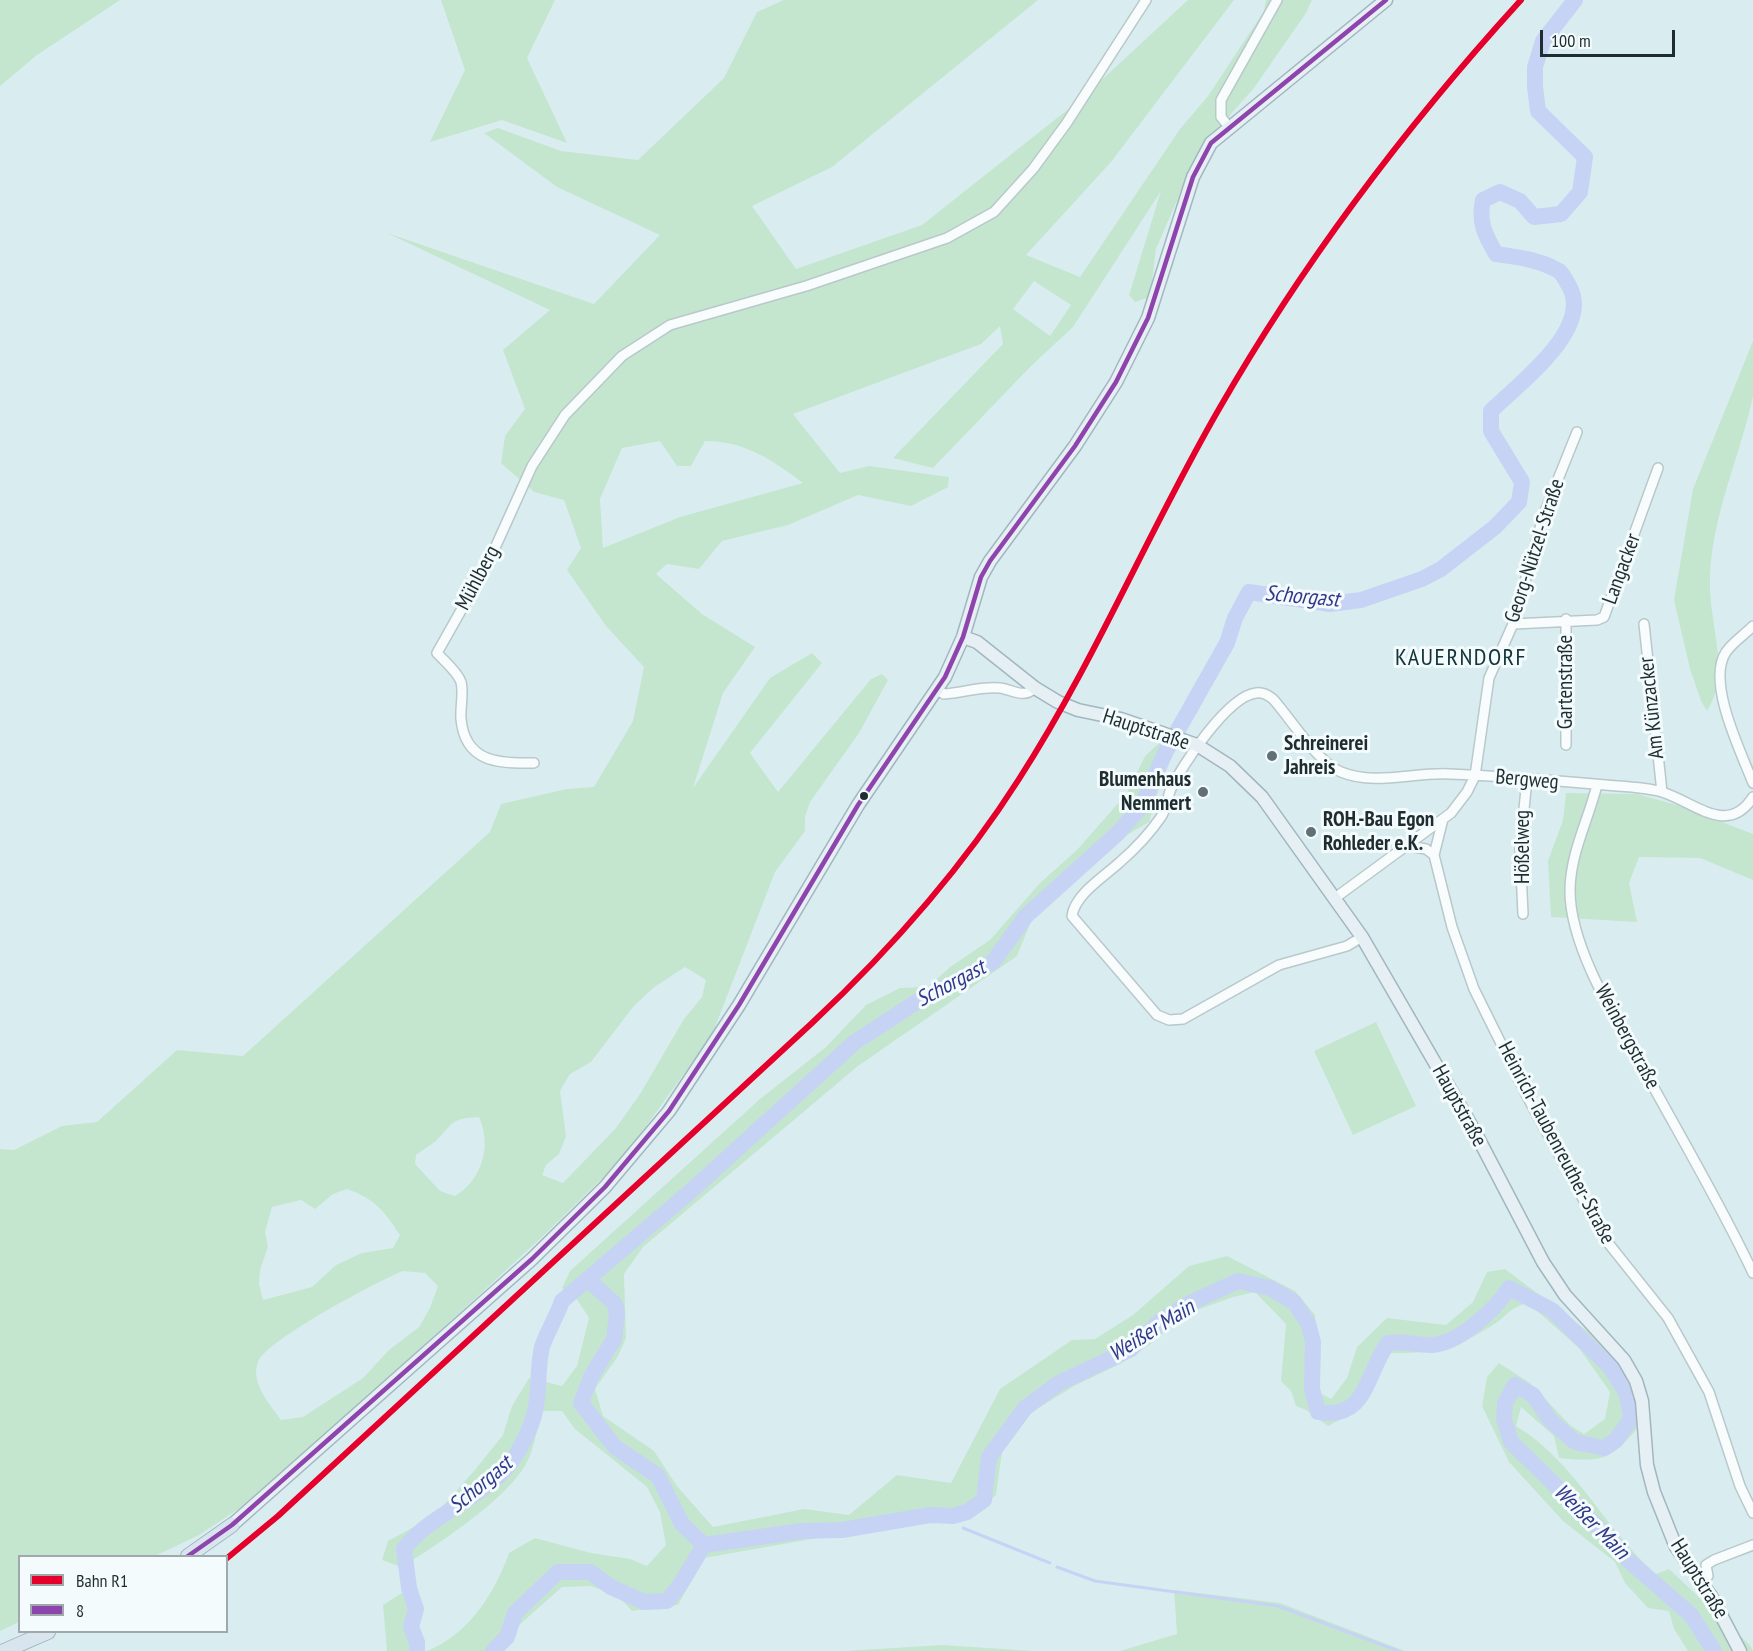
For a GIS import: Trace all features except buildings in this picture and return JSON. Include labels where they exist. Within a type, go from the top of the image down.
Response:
[{"type":"highway","points":[[191,1555],[232,1526]]},
{"type":"highway","points":[[4,1651],[46,1633]]},
{"type":"main road","points":[[232,1526],[532,1259],[605,1187],[669,1111],[739,1005],[858,805],[955,660],[974,596],[990,561],[1097,414],[1116,382],[1148,318],[1193,177],[1211,144],[1386,0]]},
{"type":"main road","name":"Hauptstraße","points":[[963,637],[977,642],[1035,688],[1071,707],[1150,728],[1192,743],[1230,766],[1262,797],[1362,937],[1475,1132],[1543,1262],[1565,1295],[1619,1354],[1636,1381],[1642,1401],[1647,1465],[1654,1492],[1676,1547],[1711,1596],[1740,1651]]},
{"type":"street","name":"Mühlberg","points":[[534,763],[498,762],[479,755],[472,749],[462,731],[461,683],[437,653],[490,559],[532,466],[565,415],[622,356],[670,325],[806,286],[936,242],[994,212],[1033,169],[1066,124],[1146,0]]},
{"type":"street","points":[[1230,128],[1221,117],[1221,100],[1277,0]]},
{"type":"street","name":"Georg-Nützel-Straße","points":[[1475,776],[1489,678],[1512,624],[1544,514],[1577,432]]},
{"type":"street","name":"Langacker","points":[[1512,624],[1566,619],[1597,620],[1604,617],[1658,468]]},
{"type":"street","name":"Gartenstraße","points":[[1566,619],[1566,745]]},
{"type":"street","name":"Am Künzacker","points":[[1644,624],[1662,792]]},
{"type":"street","points":[[1753,626],[1725,654],[1719,669],[1719,684],[1753,783]]},
{"type":"street","points":[[937,690],[944,694],[979,688],[999,688],[1028,694],[1035,688]]},
{"type":"street","points":[[1362,937],[1347,946],[1279,965],[1183,1019],[1169,1020],[1157,1015],[1072,916],[1073,909],[1162,816],[1192,743],[1243,699],[1255,693],[1265,694],[1296,724],[1326,762],[1341,772],[1361,777],[1389,778],[1447,773],[1475,776]]},
{"type":"street","name":"Bergweg","points":[[1335,898],[1451,813],[1467,792],[1475,776],[1662,792],[1717,816],[1737,816],[1753,797]]},
{"type":"street","name":"Hößelweg","points":[[1523,914],[1520,849],[1527,779]]},
{"type":"street","name":"Weinbergstraße","points":[[1597,785],[1573,862],[1570,893],[1577,933],[1604,996],[1696,1162],[1753,1273]]},
{"type":"street","name":"Heinrich-Taubenreuther-Straße","points":[[1443,819],[1434,855],[1452,927],[1474,989],[1528,1098],[1605,1239],[1668,1318],[1709,1392],[1740,1486],[1753,1513]]},
{"type":"street","points":[[1407,846],[1426,849],[1434,855]]},
{"type":"street","points":[[1708,1576],[1707,1565],[1713,1560],[1753,1545]]},
{"type":"green space","points":[[0,0],[120,0],[37,55],[0,86]]},
{"type":"green space","points":[[441,0],[555,0],[527,58],[567,143],[502,120],[430,142],[465,70]]},
{"type":"green space","points":[[784,0],[1038,0],[832,167],[752,206],[796,269],[922,225],[1081,99],[1188,0],[1234,0],[1111,162],[1026,255],[1080,277],[1180,129],[1208,96],[1264,11],[1266,0],[1312,0],[1306,13],[1254,88],[1199,150],[1156,249],[1150,297],[1135,302],[1129,295],[1161,191],[1073,327],[1032,365],[933,468],[893,458],[1003,344],[1000,326],[981,344],[793,414],[840,473],[869,466],[949,477],[948,487],[911,506],[858,495],[788,525],[722,541],[699,569],[667,564],[656,574],[702,614],[755,647],[723,693],[693,788],[770,678],[812,653],[822,663],[750,753],[778,792],[871,679],[882,674],[888,680],[859,733],[810,802],[805,817],[805,831],[775,872],[712,1035],[623,1158],[542,1237],[380,1386],[243,1506],[199,1535],[157,1555],[18,1555],[18,1622],[0,1631],[0,1149],[14,1150],[62,1126],[97,1122],[177,1050],[243,1056],[490,832],[501,804],[567,789],[594,787],[633,721],[644,667],[606,626],[567,570],[581,548],[564,500],[534,492],[501,463],[505,436],[525,409],[503,350],[550,310],[387,233],[594,304],[660,235],[557,187],[484,133],[498,128],[561,151],[638,160],[724,78],[757,12]],"holes":[[[1034,281],[1071,305],[1050,336],[1013,309]],[[660,441],[677,466],[691,466],[705,441],[733,444],[757,453],[803,483],[680,517],[603,548],[600,499],[622,448]],[[685,967],[706,980],[702,997],[684,1019],[640,1094],[616,1128],[563,1183],[542,1175],[546,1165],[559,1154],[566,1136],[560,1091],[570,1074],[591,1062],[633,1007],[653,988]],[[479,1117],[485,1139],[478,1172],[472,1181],[455,1196],[440,1191],[415,1164],[416,1155],[436,1141],[457,1120]],[[347,1189],[365,1197],[378,1207],[400,1235],[393,1248],[362,1253],[336,1265],[312,1287],[263,1300],[259,1284],[260,1270],[268,1247],[265,1232],[272,1207],[301,1200],[315,1209],[333,1194]],[[403,1271],[425,1273],[438,1286],[430,1308],[419,1327],[389,1350],[363,1378],[303,1417],[281,1420],[267,1400],[257,1378],[258,1362],[266,1352],[324,1312]]]},
{"type":"green space","points":[[1753,341],[1753,396],[1720,514],[1711,562],[1710,586],[1718,650],[1718,682],[1707,711],[1701,701],[1690,669],[1674,600],[1693,489]]},
{"type":"green space","points":[[1168,735],[1180,741],[1170,752],[1149,822],[1113,843],[1083,874],[1066,882],[1034,914],[1017,956],[858,1066],[643,1247],[624,1274],[626,1338],[618,1356],[595,1389],[603,1416],[654,1451],[677,1486],[713,1527],[804,1509],[849,1515],[897,1475],[951,1483],[1000,1389],[1072,1340],[1095,1339],[1133,1315],[1189,1266],[1227,1256],[1295,1291],[1315,1315],[1318,1392],[1331,1399],[1347,1378],[1357,1347],[1387,1318],[1446,1325],[1473,1302],[1487,1272],[1505,1269],[1606,1345],[1634,1385],[1647,1418],[1626,1441],[1610,1454],[1601,1458],[1577,1460],[1559,1458],[1554,1436],[1521,1407],[1516,1426],[1556,1458],[1621,1537],[1656,1574],[1669,1569],[1750,1645],[1753,1651],[1688,1651],[1674,1629],[1669,1611],[1648,1608],[1625,1583],[1615,1562],[1563,1521],[1509,1462],[1482,1406],[1487,1377],[1499,1363],[1530,1383],[1571,1426],[1584,1434],[1605,1419],[1610,1392],[1579,1348],[1528,1303],[1516,1307],[1493,1325],[1456,1344],[1432,1351],[1391,1353],[1358,1410],[1328,1426],[1306,1410],[1296,1406],[1291,1391],[1281,1381],[1286,1324],[1255,1292],[1233,1297],[1183,1315],[1152,1343],[1120,1364],[1074,1386],[1032,1412],[1002,1452],[996,1495],[968,1518],[880,1527],[704,1558],[678,1605],[632,1611],[618,1596],[591,1586],[562,1587],[490,1651],[427,1651],[442,1644],[467,1624],[488,1597],[509,1553],[535,1538],[591,1553],[630,1559],[647,1566],[666,1545],[660,1512],[647,1487],[575,1429],[562,1411],[542,1411],[528,1460],[519,1474],[490,1504],[452,1534],[401,1567],[382,1560],[388,1541],[434,1516],[474,1471],[503,1435],[512,1406],[529,1378],[562,1386],[577,1366],[589,1318],[576,1298],[562,1288],[570,1271],[760,1099],[826,1047],[866,1005],[900,988],[928,987],[950,967],[990,940],[1040,883],[1077,850],[1127,793],[1145,756]]},
{"type":"green space","points":[[1566,793],[1637,794],[1684,807],[1753,834],[1753,880],[1700,858],[1639,857],[1629,883],[1637,922],[1551,917],[1548,861],[1563,820]]},
{"type":"green space","points":[[1376,1022],[1416,1106],[1353,1135],[1314,1051]]},
{"type":"green space","points":[[408,1589],[410,1651],[387,1651],[383,1605]]},
{"type":"green space","points":[[1174,1590],[1280,1603],[1405,1651],[1120,1651],[1177,1634]]},
{"type":"green space","points":[[942,1645],[1033,1651],[845,1651]]},
{"type":"waterway","name":"Schorgast","points":[[417,1651],[417,1642],[411,1627],[416,1609],[409,1588],[404,1549],[425,1527],[477,1493],[501,1474],[517,1453],[535,1411],[542,1347],[562,1301],[692,1190],[855,1042],[918,1001],[993,962],[1026,916],[1118,833],[1141,807],[1166,751],[1227,643],[1235,618],[1249,592],[1330,604],[1361,600],[1422,579],[1441,569],[1495,527],[1519,502],[1522,482],[1491,431],[1491,411],[1550,354],[1571,320],[1574,303],[1569,286],[1559,271],[1537,262],[1496,254],[1489,241],[1481,215],[1483,200],[1500,192],[1520,201],[1534,217],[1561,214],[1580,192],[1585,157],[1538,111],[1535,87],[1535,67],[1543,41],[1575,0]]},
{"type":"waterway","name":"Schorgast","points":[[587,1279],[615,1304],[617,1313],[614,1339],[591,1377],[581,1403],[615,1447],[658,1476],[682,1524],[704,1545]]},
{"type":"waterway","name":"Weißer Main","points":[[493,1651],[507,1637],[515,1613],[558,1572],[590,1572],[611,1587],[644,1602],[667,1601],[680,1585],[704,1545],[802,1531],[842,1530],[930,1515],[953,1516],[967,1512],[984,1500],[989,1457],[1025,1408],[1059,1383],[1131,1349],[1160,1321],[1192,1302],[1238,1281],[1270,1288],[1294,1302],[1308,1323],[1313,1342],[1312,1389],[1318,1412],[1334,1413],[1347,1409],[1356,1402],[1388,1343],[1430,1345],[1452,1339],[1475,1325],[1495,1306],[1509,1288],[1552,1310],[1610,1367],[1627,1394],[1631,1419],[1616,1440],[1604,1448],[1575,1442],[1550,1420],[1533,1395],[1515,1385],[1505,1403],[1504,1419],[1511,1442],[1606,1535],[1628,1560],[1691,1615],[1714,1651]]},
{"type":"waterway","points":[[963,1528],[1050,1563]]},
{"type":"waterway","points":[[1057,1567],[1095,1581],[1278,1606],[1398,1651]]},
{"type":"rail line","name":"R1","points":[[228,1557],[278,1516],[812,1023],[869,967],[949,877],[997,813],[1047,734],[1193,455],[1286,300],[1398,145],[1521,0]]},
{"type":"transit line","name":"8","points":[[189,1555],[232,1525],[532,1259],[605,1187],[669,1111],[739,1005],[858,805],[945,677],[963,637],[981,577],[990,561],[1075,446],[1116,382],[1148,318],[1193,177],[1211,143],[1386,0]]},
{"type":"place","name":"Schreinerei Jahreis","points":[[1272,756]]},
{"type":"place","name":"Blumenhaus Nemmert","points":[[1203,792]]},
{"type":"place","name":"ROH.-Bau Egon Rohleder e.K.","points":[[1311,832]]},
{"type":"district","name":"KAUERNDORF","points":[[1461,658]]}]
